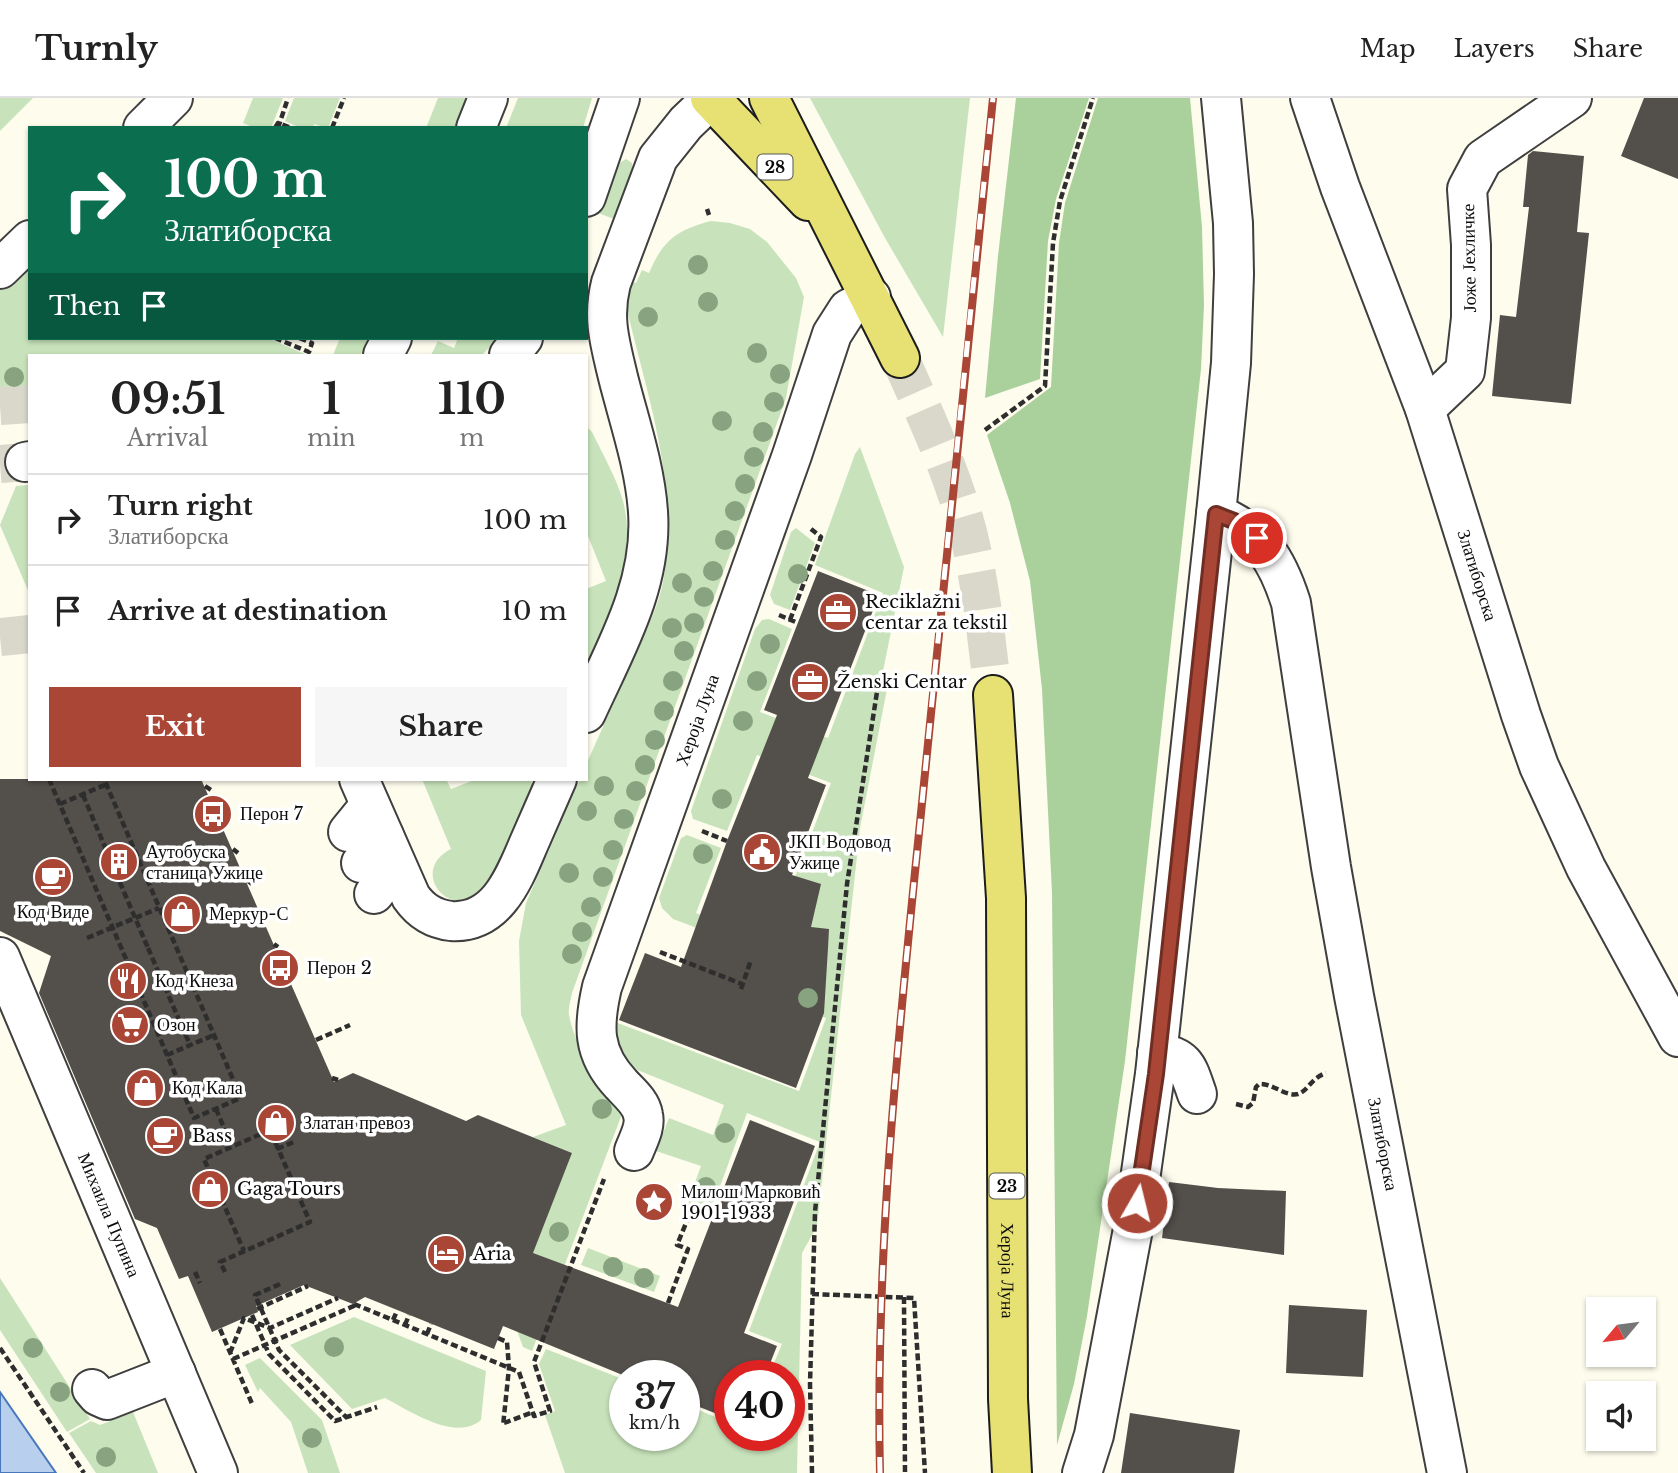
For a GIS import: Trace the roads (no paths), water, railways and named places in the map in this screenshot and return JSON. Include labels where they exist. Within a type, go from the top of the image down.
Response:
[{"type":"main road","name":"28","points":[[711,98],[840,234]]},
{"type":"main road","points":[[769,98],[840,234],[900,358]]},
{"type":"main road","name":"Хероја Луна","points":[[993,695],[1006,898],[1008,1398],[1012,1473]]},
{"type":"street","points":[[145,126],[173,98]]},
{"type":"street","points":[[477,126],[488,98]]},
{"type":"street","points":[[588,191],[620,98]]},
{"type":"street","points":[[588,708],[638,595],[644,574],[648,538],[645,491],[608,336],[606,303],[658,158],[685,123],[711,98]]},
{"type":"street","points":[[1082,1473],[1094,1435],[1133,1229],[1157,1053],[1216,514],[1231,363],[1234,274],[1233,223],[1222,98]]},
{"type":"street","name":"Златиборска","points":[[1310,98],[1340,187],[1425,409],[1539,766],[1586,868],[1678,1037]]},
{"type":"street","name":"Јоже Јехличке","points":[[1425,409],[1465,371],[1471,318],[1471,245],[1467,189],[1483,159],[1572,98]]},
{"type":"street","points":[[0,269],[28,242]]},
{"type":"street","name":"Хероја Луна","points":[[620,1162],[644,1124],[643,1113],[635,1099],[607,1068],[600,1052],[596,1016],[602,987],[792,455],[832,334],[848,309],[870,297]]},
{"type":"street","points":[[510,354],[521,340]]},
{"type":"street","name":"Златиборска","points":[[1216,514],[1234,521],[1257,538],[1277,566],[1291,603],[1331,867],[1447,1473]]},
{"type":"street","points":[[364,828],[411,897],[425,912],[447,920],[474,918],[491,908],[505,893],[556,781]]},
{"type":"street","name":"Михаила Пупина","points":[[0,957],[218,1473]]},
{"type":"street","points":[[1157,1053],[1171,1054],[1181,1059],[1189,1071],[1197,1094]]},
{"type":"street","points":[[92,1389],[107,1400],[176,1373]]},
{"type":"water","points":[[0,1392],[56,1473],[0,1473]]},
{"type":"tunnel","points":[[900,358],[962,509],[980,593],[993,695]]},
{"type":"tunnel","points":[[0,406],[28,404]]},
{"type":"tunnel","points":[[0,464],[25,462]]},
{"type":"tunnel","points":[[0,637],[28,634]]},
{"type":"railway","points":[[880,1473],[881,1310],[896,1066],[993,98]]},
{"type":"place","name":"Reciklažni centar za tekstil","points":[[838,612]]},
{"type":"place","name":"Ženski Centar","points":[[810,682]]},
{"type":"place","name":"Перон 7","points":[[213,814]]},
{"type":"place","name":"ЈКП Водовод Ужице","points":[[762,852]]},
{"type":"place","name":"Аутобуска станица Ужице","points":[[119,862]]},
{"type":"place","name":"Код Виде","points":[[53,877]]},
{"type":"place","name":"Меркур-С","points":[[182,914]]},
{"type":"place","name":"Перон 2","points":[[280,968]]},
{"type":"place","name":"Код Кнеза","points":[[128,981]]},
{"type":"place","name":"Озон","points":[[130,1025]]},
{"type":"place","name":"Код Кала","points":[[145,1088]]},
{"type":"place","name":"Златан превоз","points":[[276,1123]]},
{"type":"place","name":"Bass","points":[[165,1136]]},
{"type":"place","name":"Gaga Tours","points":[[210,1189]]},
{"type":"place","name":"Милош Марковић 1901-1933","points":[[654,1202]]},
{"type":"place","name":"Aria","points":[[446,1254]]}]
